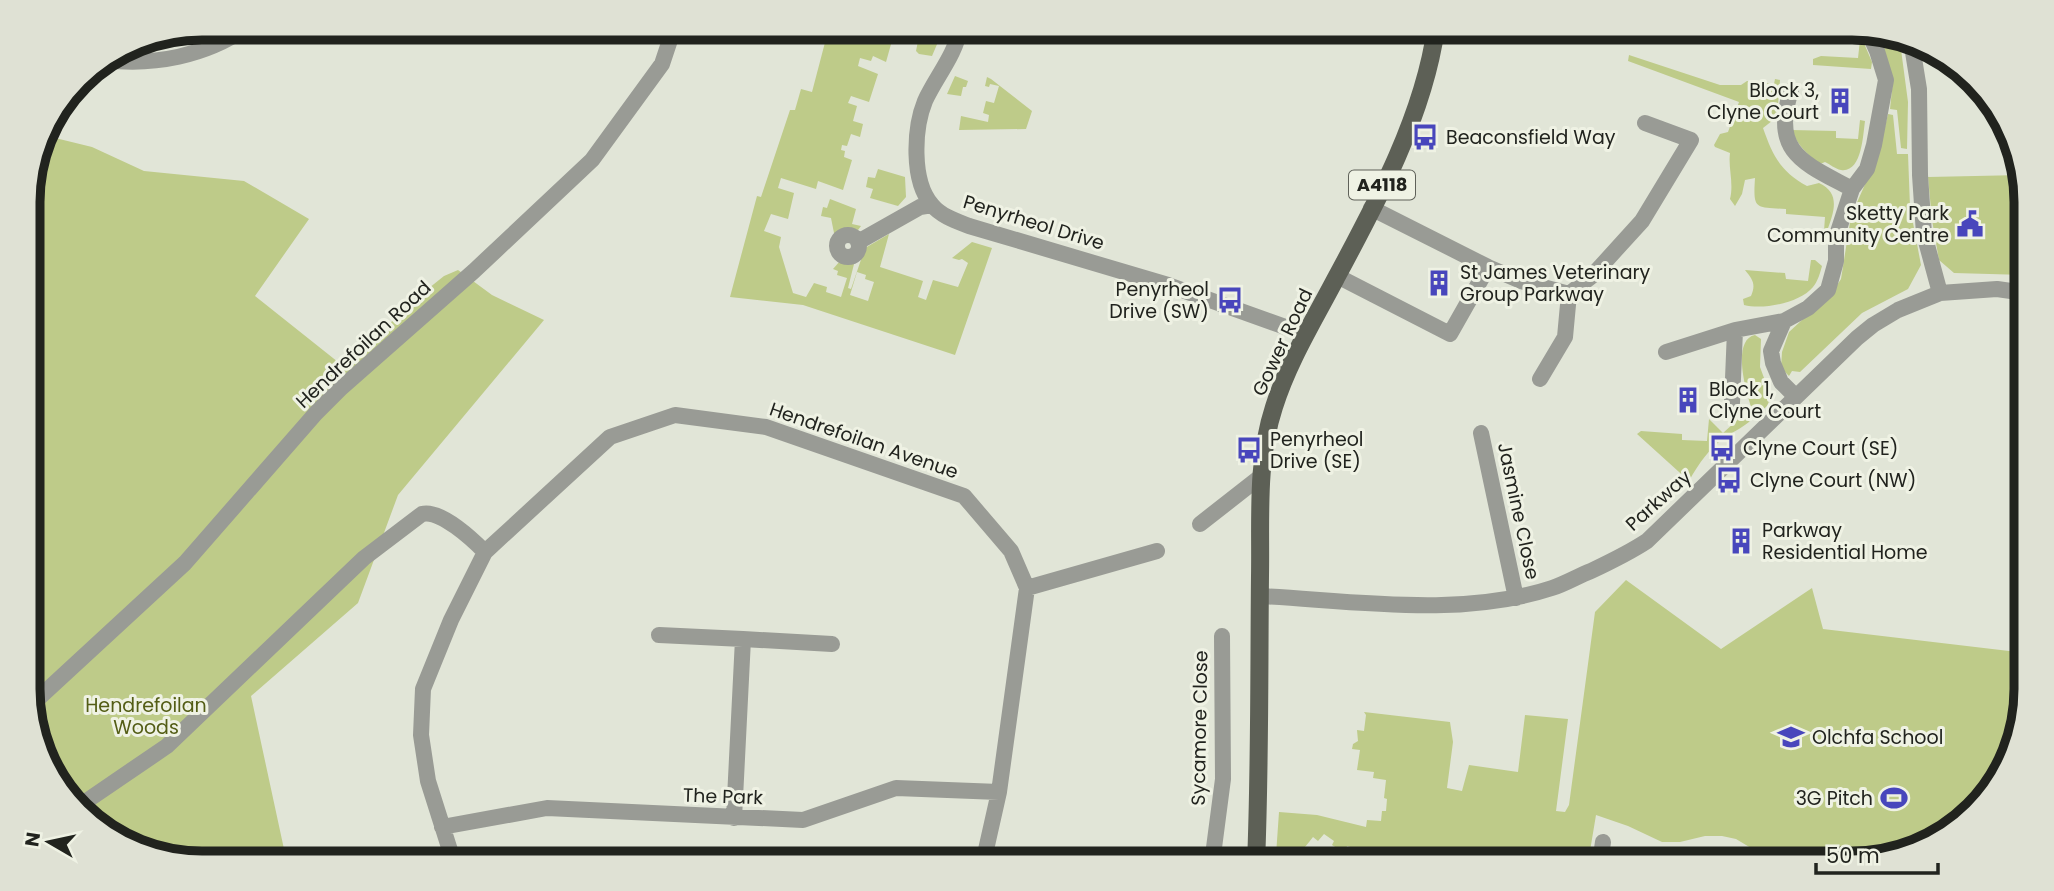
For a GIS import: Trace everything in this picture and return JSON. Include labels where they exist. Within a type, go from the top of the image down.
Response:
[{"type":"main road","name":"Gower Road","points":[[1257,850],[1260,766],[1260,477],[1274,408],[1305,334],[1337,276],[1410,126],[1434,40]]},
{"type":"street","points":[[123,61],[147,62],[186,55],[223,41]]},
{"type":"street","name":"Hendrefoilan Road","points":[[41,696],[186,563],[340,389],[474,271],[592,160],[662,64],[670,41]]},
{"type":"street","points":[[858,242],[920,207],[932,205],[920,180],[916,141],[924,103],[954,41]]},
{"type":"street","points":[[1666,352],[1735,330],[1784,321],[1808,308],[1828,290],[1836,261],[1836,238],[1852,189],[1867,169],[1886,80],[1872,42]]},
{"type":"street","points":[[1913,53],[1919,89],[1924,234],[1940,293]]},
{"type":"street","points":[[1791,91],[1784,125],[1790,148],[1805,164],[1852,189]]},
{"type":"street","points":[[1540,379],[1565,337],[1569,294],[1592,276],[1643,221],[1691,140],[1645,123]]},
{"type":"street","name":"Penyrheol Drive","points":[[932,205],[950,219],[969,226],[1168,285],[1305,334]]},
{"type":"street","points":[[1371,208],[1488,267],[1521,281],[1569,294]]},
{"type":"street","points":[[1337,276],[1450,334],[1488,267]]},
{"type":"street","name":"Parkway","points":[[1260,596],[1421,606],[1486,603],[1553,588],[1629,553],[1647,541],[1873,325],[1898,310],[1940,293],[1983,289],[2014,292]]},
{"type":"street","points":[[1784,321],[1771,351],[1781,382],[1796,397]]},
{"type":"street","points":[[1732,403],[1735,330]]},
{"type":"street","name":"Hendrefoilan Avenue","points":[[450,851],[428,781],[421,735],[423,689],[451,620],[485,552],[610,437],[675,415],[766,427],[964,496],[1011,551],[1027,587]]},
{"type":"street","name":"Jasmine Close","points":[[1481,433],[1516,597]]},
{"type":"street","points":[[1200,524],[1260,477]]},
{"type":"street","points":[[86,801],[167,746],[364,558],[422,514],[430,513],[443,519],[485,552]]},
{"type":"street","points":[[987,851],[999,792],[1027,587],[1157,551]]},
{"type":"street","points":[[659,635],[832,644]]},
{"type":"street","name":"Sycamore Close","points":[[1214,850],[1223,779],[1222,636]]},
{"type":"street","points":[[734,818],[743,639]]},
{"type":"street","name":"The Park","points":[[442,827],[547,808],[803,820],[895,788],[999,792]]},
{"type":"street","points":[[1602,850],[1603,842]]},
{"type":"green space","points":[[825,41],[892,41],[886,62],[873,56],[871,61],[860,58],[858,66],[878,74],[869,102],[851,96],[848,103],[857,106],[853,121],[863,124],[860,137],[851,134],[847,146],[842,145],[844,157],[852,160],[843,190],[818,181],[816,189],[781,178],[778,188],[794,193],[788,219],[771,214],[764,231],[781,237],[779,247],[793,293],[806,297],[814,283],[827,287],[826,292],[841,297],[847,278],[837,275],[838,271],[833,269],[840,261],[854,264],[848,288],[851,289],[865,248],[889,234],[880,267],[923,281],[918,297],[926,300],[933,280],[958,287],[968,263],[952,258],[972,242],[992,248],[955,355],[803,305],[730,297],[757,196],[761,197],[790,110],[795,110],[801,89],[812,92]],"holes":[[[857,272],[866,275],[865,279],[874,282],[868,301],[850,295]]]},
{"type":"green space","points":[[918,41],[938,42],[932,56],[916,51]]},
{"type":"green space","points":[[1860,41],[1863,41],[1872,62],[1871,69],[1813,65],[1813,59],[1821,56],[1858,58]]},
{"type":"green space","points":[[1880,43],[1901,48],[1908,102],[1907,149],[1901,148],[1897,110],[1890,109],[1893,80]]},
{"type":"green space","points":[[1629,55],[1720,85],[1741,85],[1747,81],[1774,84],[1775,79],[1780,80],[1777,117],[1763,128],[1774,155],[1790,175],[1807,186],[1819,183],[1831,192],[1834,204],[1827,231],[1824,231],[1825,217],[1786,214],[1786,209],[1758,205],[1755,178],[1745,180],[1742,194],[1735,206],[1730,199],[1730,153],[1714,145],[1720,134],[1728,132],[1739,102],[1628,61]]},
{"type":"green space","points":[[955,76],[968,81],[961,96],[947,94]]},
{"type":"green space","points":[[987,77],[991,79],[1032,111],[1026,129],[959,130],[961,116],[988,122],[989,115],[983,113],[986,101],[994,103],[999,86],[985,86]]},
{"type":"green space","points":[[1888,114],[1893,115],[1897,154],[1908,154],[1910,207],[1921,265],[1908,289],[1862,313],[1800,372],[1792,371],[1789,376],[1781,368],[1782,352],[1789,332],[1826,302],[1841,279],[1851,216],[1878,155]]},
{"type":"green space","points":[[1860,120],[1865,121],[1860,152],[1853,166],[1848,169],[1841,170],[1825,162],[1820,164],[1803,149],[1791,130],[1836,131],[1836,138],[1858,139]]},
{"type":"green space","name":"Hendrefoilan Woods","points":[[54,138],[92,147],[144,171],[244,181],[309,219],[255,296],[343,366],[424,292],[444,276],[458,270],[492,295],[544,320],[398,495],[358,603],[251,696],[284,851],[202,851],[171,848],[150,842],[121,829],[104,817],[88,803],[62,770],[46,731],[40,689],[41,192],[46,160]]},
{"type":"green space","points":[[878,169],[905,177],[906,197],[898,206],[870,198],[873,189],[866,187],[868,177],[875,178]]},
{"type":"green space","points":[[2011,175],[2014,202],[2014,275],[1954,273],[1939,260],[1928,177]]},
{"type":"green space","points":[[830,199],[856,209],[852,224],[861,226],[858,230],[843,230],[836,235],[834,233],[831,218],[821,216],[823,207],[827,208]]},
{"type":"green space","points":[[1811,260],[1822,266],[1816,282],[1807,293],[1781,304],[1761,307],[1744,305],[1743,299],[1751,296],[1753,288],[1752,279],[1745,270],[1785,273],[1786,279],[1808,281]]},
{"type":"green space","points":[[1755,335],[1761,339],[1760,367],[1771,397],[1767,406],[1755,417],[1745,384],[1742,358],[1747,339]]},
{"type":"green space","points":[[1745,413],[1751,420],[1715,445],[1689,481],[1637,434],[1641,431],[1682,434],[1682,440],[1707,441],[1709,419],[1723,433]]},
{"type":"green space","name":"Olchfa School","points":[[1626,580],[1721,649],[1812,588],[1823,629],[2014,652],[2011,720],[2005,741],[1992,770],[1966,803],[1933,829],[1883,848],[1752,850],[1736,839],[1722,836],[1662,842],[1596,815],[1590,850],[1361,850],[1347,846],[1346,850],[1340,850],[1332,845],[1334,841],[1324,834],[1318,841],[1313,837],[1301,850],[1276,850],[1279,812],[1317,815],[1366,827],[1367,820],[1381,821],[1382,811],[1386,811],[1386,780],[1373,778],[1374,772],[1357,770],[1360,750],[1352,749],[1353,744],[1358,741],[1357,730],[1364,731],[1364,712],[1450,722],[1453,742],[1447,788],[1462,791],[1469,765],[1518,772],[1525,715],[1568,719],[1556,811],[1565,812],[1569,805],[1595,612]]},
{"type":"place","name":"Block 3, Clyne Court","points":[[1840,101]]},
{"type":"place","name":"Beaconsfield Way","points":[[1425,137]]},
{"type":"place","name":"Sketty Park Community Centre","points":[[1970,224]]},
{"type":"place","name":"St James Veterinary Group Parkway","points":[[1439,283]]},
{"type":"place","name":"Penyrheol Drive (SW)","points":[[1230,300]]},
{"type":"place","name":"Block 1, Clyne Court","points":[[1688,400]]},
{"type":"place","name":"Clyne Court (SE)","points":[[1722,448]]},
{"type":"place","name":"Penyrheol Drive (SE)","points":[[1249,450]]},
{"type":"place","name":"Clyne Court (NW)","points":[[1729,480]]},
{"type":"place","name":"Parkway Residential Home","points":[[1741,541]]},
{"type":"place","name":"Olchfa School","points":[[1791,737]]},
{"type":"place","name":"3G Pitch","points":[[1894,798]]}]
